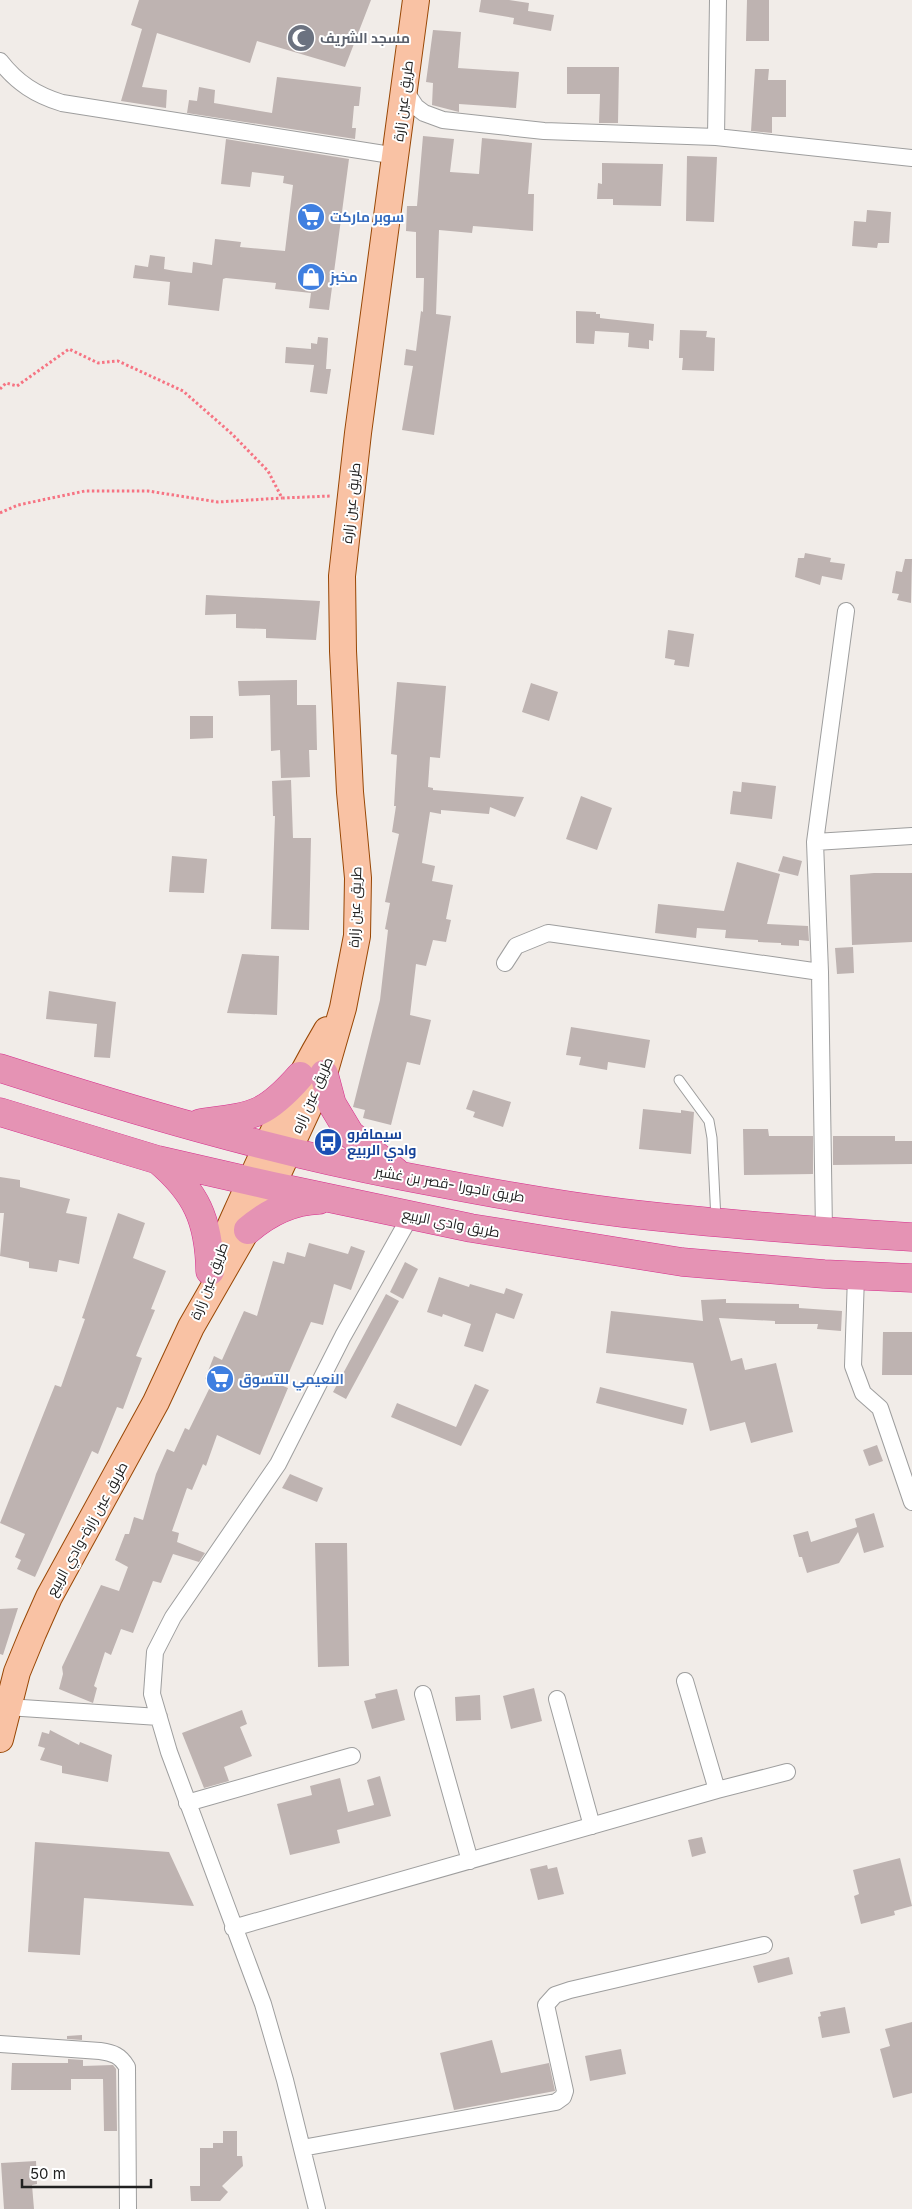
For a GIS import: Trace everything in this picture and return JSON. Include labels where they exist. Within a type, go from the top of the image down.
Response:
[{"type":"highway","name":"طريق تاجورا -قصر بن غشير","points":[[0,1068],[276,1148],[401,1176],[620,1212],[716,1222],[912,1237]]},
{"type":"highway","points":[[188,1124],[250,1115],[263,1110],[312,1075],[350,1134],[401,1176]]},
{"type":"highway","name":"طريق وادي الربيع","points":[[0,1112],[158,1160],[261,1184],[499,1232],[673,1260],[856,1276],[912,1278]]},
{"type":"highway","points":[[158,1160],[177,1176],[193,1197],[200,1212],[210,1245],[210,1270]]},
{"type":"highway","points":[[248,1230],[259,1220],[285,1206],[300,1202],[337,1200]]},
{"type":"main road","name":"طريق عين زارة","points":[[343,1008],[357,936],[358,888],[350,792],[342,642],[342,576],[358,433],[397,156],[416,0]]},
{"type":"main road","name":"طريق عين زاره","points":[[192,1327],[248,1230],[261,1184],[276,1148],[343,1008]]},
{"type":"main road","name":"طريق عين زارة","points":[[192,1327],[195,1310],[210,1270],[261,1184]]},
{"type":"main road","name":"طريق عين زارة-وادي الربيع","points":[[0,1739],[17,1672],[50,1598],[156,1402],[192,1327]]},
{"type":"street","points":[[716,137],[718,0]]},
{"type":"street","points":[[0,61],[25,87],[62,103],[397,156]]},
{"type":"street","points":[[404,89],[416,107],[424,113],[443,120],[544,130],[716,137],[912,158]]},
{"type":"street","points":[[824,1231],[820,972],[815,842],[846,611]]},
{"type":"street","points":[[815,842],[912,836]]},
{"type":"street","points":[[504,963],[516,946],[548,933],[820,972]]},
{"type":"street","points":[[317,2209],[263,2004],[187,1803],[152,1694],[155,1652],[173,1617],[278,1464],[343,1336],[411,1215]]},
{"type":"street","points":[[856,1276],[853,1366],[855,1378],[863,1393],[880,1408],[912,1502]]},
{"type":"street","points":[[685,1681],[717,1790]]},
{"type":"street","points":[[423,1694],[470,1861]]},
{"type":"street","points":[[557,1699],[592,1826]]},
{"type":"street","points":[[7,1707],[159,1717]]},
{"type":"street","points":[[187,1803],[352,1756]]},
{"type":"street","points":[[233,1928],[717,1790],[787,1772]]},
{"type":"street","points":[[302,2148],[556,2102],[563,2097],[565,2091],[546,2005],[550,1999],[570,1990],[764,1945]]},
{"type":"street","points":[[0,2044],[100,2051],[114,2054],[122,2059],[126,2067],[128,2209]]},
{"type":"lane","points":[[679,1080],[709,1121],[712,1138],[716,1222]]},
{"type":"path","points":[[0,388],[6,383],[17,386],[68,349],[98,363],[118,361],[183,391],[232,434],[268,472],[282,498]]},
{"type":"path","points":[[0,512],[18,505],[85,491],[148,492],[218,502],[352,495]]},
{"type":"building","name":"مسجد الشريف","points":[[139,0],[371,0],[345,67],[257,41],[250,63],[157,33],[142,87],[167,90],[166,108],[121,101],[142,29],[131,25]]},
{"type":"building","points":[[481,0],[509,0],[529,3],[528,11],[554,15],[551,31],[513,24],[514,18],[479,12]]},
{"type":"building","points":[[747,0],[769,0],[769,41],[746,41]]},
{"type":"building","points":[[433,30],[461,32],[458,68],[519,72],[516,108],[459,104],[459,112],[432,105],[433,83],[426,82]]},
{"type":"building","points":[[567,67],[619,67],[618,123],[599,123],[600,94],[567,94]]},
{"type":"building","points":[[755,69],[769,69],[768,80],[786,80],[786,117],[772,117],[772,133],[751,131]]},
{"type":"building","points":[[277,77],[361,87],[359,106],[354,106],[352,128],[356,128],[355,139],[187,113],[189,100],[197,101],[199,87],[215,90],[214,103],[272,113]]},
{"type":"building","points":[[423,136],[454,139],[450,172],[479,174],[482,138],[532,143],[528,194],[534,194],[533,231],[473,226],[472,233],[439,230],[436,314],[451,316],[434,435],[402,430],[413,366],[404,365],[406,349],[416,351],[421,311],[423,312],[424,278],[416,278],[416,232],[406,231],[407,206],[417,206]]},
{"type":"building","points":[[226,139],[349,159],[329,310],[309,308],[311,293],[275,289],[276,283],[226,278],[223,279],[219,311],[168,305],[170,282],[133,278],[135,265],[148,267],[150,255],[165,257],[164,269],[175,271],[192,273],[193,262],[212,265],[215,239],[241,242],[240,247],[285,251],[293,185],[283,183],[284,176],[252,172],[250,187],[221,184]]},
{"type":"building","points":[[687,156],[717,157],[714,222],[686,221]]},
{"type":"building","points":[[602,163],[663,164],[661,206],[613,205],[613,199],[597,199],[598,183],[602,184]]},
{"type":"building","points":[[867,210],[891,212],[889,243],[878,243],[877,248],[852,246],[854,221],[866,222]]},
{"type":"building","points":[[576,311],[596,312],[596,314],[600,314],[600,318],[654,324],[653,341],[649,340],[649,349],[628,347],[629,333],[595,331],[594,344],[576,343]]},
{"type":"building","points":[[680,330],[707,331],[706,337],[715,338],[714,371],[682,370],[683,358],[679,358]]},
{"type":"building","points":[[318,337],[328,338],[326,369],[331,369],[327,394],[310,392],[314,365],[285,363],[286,347],[311,349],[311,343],[317,344]]},
{"type":"building","points":[[805,553],[831,558],[830,562],[845,564],[842,580],[822,576],[820,585],[795,577],[798,558],[804,558]]},
{"type":"building","points":[[905,559],[912,559],[911,603],[897,600],[899,594],[892,593],[896,571],[902,572]]},
{"type":"building","points":[[206,595],[320,601],[316,640],[266,638],[266,629],[236,628],[236,614],[205,615]]},
{"type":"building","points":[[668,630],[694,634],[689,667],[674,665],[675,660],[665,658]]},
{"type":"building","points":[[297,680],[297,705],[316,705],[317,750],[309,750],[310,777],[281,778],[280,750],[271,751],[270,695],[239,696],[238,681]]},
{"type":"building","points":[[397,682],[446,686],[440,758],[430,757],[428,787],[433,788],[433,790],[524,797],[515,817],[490,807],[489,814],[441,810],[441,814],[430,812],[422,863],[435,866],[432,881],[453,885],[446,919],[451,920],[446,942],[433,940],[426,966],[416,964],[410,1015],[431,1020],[420,1065],[407,1062],[391,1125],[363,1118],[365,1110],[353,1107],[380,1000],[388,930],[385,929],[390,903],[385,902],[399,834],[392,832],[396,806],[394,806],[397,755],[391,754]]},
{"type":"building","points":[[531,683],[558,692],[549,721],[522,712]]},
{"type":"building","points":[[190,716],[213,716],[213,738],[190,739]]},
{"type":"building","points":[[291,780],[293,838],[311,838],[309,930],[271,929],[275,816],[273,816],[272,781]]},
{"type":"building","points":[[742,782],[776,786],[772,819],[730,814],[733,791],[741,792]]},
{"type":"building","points":[[581,796],[612,808],[597,850],[566,839]]},
{"type":"building","points":[[172,856],[207,859],[204,893],[169,892]]},
{"type":"building","points":[[783,856],[802,861],[798,876],[778,871]]},
{"type":"building","points":[[737,862],[780,874],[767,924],[808,926],[809,941],[799,940],[799,946],[781,945],[781,943],[758,942],[758,940],[725,938],[726,930],[697,928],[696,938],[655,933],[658,904],[724,911]]},
{"type":"building","points":[[912,873],[912,942],[852,945],[850,875]]},
{"type":"building","points":[[853,947],[854,973],[837,974],[835,948]]},
{"type":"building","points":[[242,954],[279,956],[277,1015],[227,1013]]},
{"type":"building","points":[[49,991],[116,1002],[110,1058],[94,1057],[97,1024],[46,1019]]},
{"type":"building","points":[[571,1027],[650,1040],[645,1068],[608,1062],[607,1070],[579,1065],[581,1057],[566,1055]]},
{"type":"building","points":[[473,1090],[511,1102],[503,1127],[473,1117],[475,1112],[466,1109]]},
{"type":"building","points":[[643,1109],[681,1113],[681,1110],[694,1112],[691,1154],[639,1149]]},
{"type":"building","points":[[743,1129],[768,1129],[769,1136],[813,1136],[813,1174],[744,1175]]},
{"type":"building","points":[[833,1136],[895,1136],[895,1141],[912,1141],[912,1164],[833,1165]]},
{"type":"building","points":[[0,1177],[20,1180],[20,1187],[70,1199],[66,1213],[87,1217],[79,1264],[59,1260],[57,1272],[29,1268],[29,1262],[0,1256],[4,1213],[0,1213]]},
{"type":"building","points":[[118,1213],[145,1223],[133,1258],[166,1271],[151,1309],[155,1310],[136,1356],[142,1358],[123,1409],[117,1407],[98,1454],[92,1451],[35,1577],[17,1569],[21,1560],[15,1557],[25,1534],[0,1523],[55,1385],[61,1387],[85,1319],[82,1318]]},
{"type":"building","points":[[309,1243],[348,1254],[351,1246],[365,1251],[351,1290],[334,1284],[323,1325],[311,1322],[283,1386],[288,1388],[260,1455],[217,1435],[206,1466],[203,1464],[192,1490],[187,1488],[172,1531],[179,1533],[177,1542],[205,1553],[199,1562],[173,1554],[161,1583],[153,1581],[133,1633],[121,1629],[111,1655],[105,1652],[94,1686],[97,1688],[93,1703],[59,1689],[63,1674],[62,1667],[101,1585],[119,1591],[128,1567],[115,1560],[125,1534],[129,1534],[134,1517],[143,1520],[156,1474],[167,1449],[174,1452],[185,1428],[189,1430],[212,1383],[205,1379],[214,1356],[222,1360],[244,1311],[257,1316],[273,1261],[284,1264],[287,1252],[305,1257]]},
{"type":"building","points":[[405,1262],[418,1269],[403,1299],[390,1292]]},
{"type":"building","points":[[439,1277],[469,1287],[470,1284],[504,1294],[506,1288],[523,1294],[514,1319],[496,1313],[483,1352],[464,1346],[471,1324],[443,1314],[442,1317],[427,1312]]},
{"type":"building","points":[[386,1294],[399,1301],[346,1399],[333,1392]]},
{"type":"building","points":[[726,1299],[726,1303],[799,1304],[799,1308],[842,1311],[841,1331],[817,1329],[818,1324],[775,1324],[775,1321],[719,1318],[731,1361],[742,1358],[745,1370],[776,1363],[793,1432],[751,1443],[745,1422],[710,1431],[693,1363],[606,1353],[611,1311],[703,1321],[701,1300]]},
{"type":"building","points":[[883,1332],[912,1332],[912,1375],[882,1375]]},
{"type":"building","points":[[475,1384],[489,1390],[461,1446],[391,1417],[397,1403],[456,1427]]},
{"type":"building","points":[[600,1387],[687,1409],[683,1425],[596,1403]]},
{"type":"building","points":[[877,1445],[883,1461],[869,1466],[863,1450]]},
{"type":"building","points":[[290,1474],[323,1488],[317,1502],[282,1488]]},
{"type":"building","points":[[874,1513],[884,1547],[864,1553],[858,1532],[839,1563],[807,1573],[802,1557],[799,1557],[793,1535],[808,1531],[811,1542],[857,1527],[855,1519]]},
{"type":"building","points":[[315,1543],[347,1543],[349,1666],[318,1667]]},
{"type":"building","points":[[18,1608],[3,1655],[0,1654],[0,1609]]},
{"type":"building","points":[[534,1688],[542,1721],[511,1729],[503,1696]]},
{"type":"building","points":[[397,1689],[405,1720],[372,1729],[364,1701],[376,1698],[375,1694]]},
{"type":"building","points":[[480,1695],[481,1720],[456,1721],[455,1697]]},
{"type":"building","points":[[242,1710],[247,1724],[240,1727],[252,1756],[224,1767],[229,1781],[204,1788],[182,1733]]},
{"type":"building","points":[[50,1730],[79,1745],[80,1742],[112,1755],[108,1782],[62,1773],[62,1766],[40,1760],[45,1748],[38,1746],[42,1732],[49,1734]]},
{"type":"building","points":[[380,1776],[391,1816],[337,1830],[340,1843],[290,1855],[277,1804],[312,1795],[310,1786],[340,1778],[348,1812],[374,1805],[367,1780]]},
{"type":"building","points":[[702,1837],[706,1853],[692,1857],[688,1840]]},
{"type":"building","points":[[35,1842],[169,1852],[194,1906],[84,1898],[80,1955],[28,1952]]},
{"type":"building","points":[[900,1858],[912,1906],[894,1911],[895,1915],[861,1924],[854,1896],[859,1894],[853,1870]]},
{"type":"building","points":[[547,1865],[548,1869],[557,1867],[564,1894],[538,1900],[530,1869]]},
{"type":"building","points":[[789,1957],[793,1974],[758,1983],[753,1966]]},
{"type":"building","points":[[845,2007],[850,2033],[822,2038],[818,2017],[821,2016],[820,2012]]},
{"type":"building","points":[[912,2022],[912,2093],[893,2098],[880,2049],[890,2046],[885,2029]]},
{"type":"building","points":[[82,2035],[82,2040],[67,2039],[67,2036]]},
{"type":"building","points":[[492,2040],[501,2073],[549,2063],[555,2091],[454,2110],[440,2053]]},
{"type":"building","points":[[621,2049],[626,2074],[590,2081],[585,2056]]},
{"type":"building","points":[[68,2059],[83,2060],[83,2066],[113,2065],[116,2069],[117,2131],[104,2131],[103,2079],[71,2079],[71,2090],[11,2090],[12,2063],[68,2063]]},
{"type":"building","points":[[223,2131],[237,2131],[237,2156],[242,2156],[243,2166],[222,2186],[228,2192],[220,2201],[191,2201],[190,2186],[200,2186],[200,2148],[213,2148],[213,2143],[223,2143]]},
{"type":"building","points":[[36,2161],[37,2184],[32,2185],[34,2209],[4,2209],[1,2163]]},
{"type":"place","name":"مسجد الشريف","points":[[301,38]]},
{"type":"place","name":"سوبر ماركت","points":[[311,217]]},
{"type":"place","name":"مخبز","points":[[311,277]]},
{"type":"place","name":"سيمافرو وادي الربيع","points":[[328,1142]]},
{"type":"place","name":"النعيمي للتسوق","points":[[220,1379]]}]
